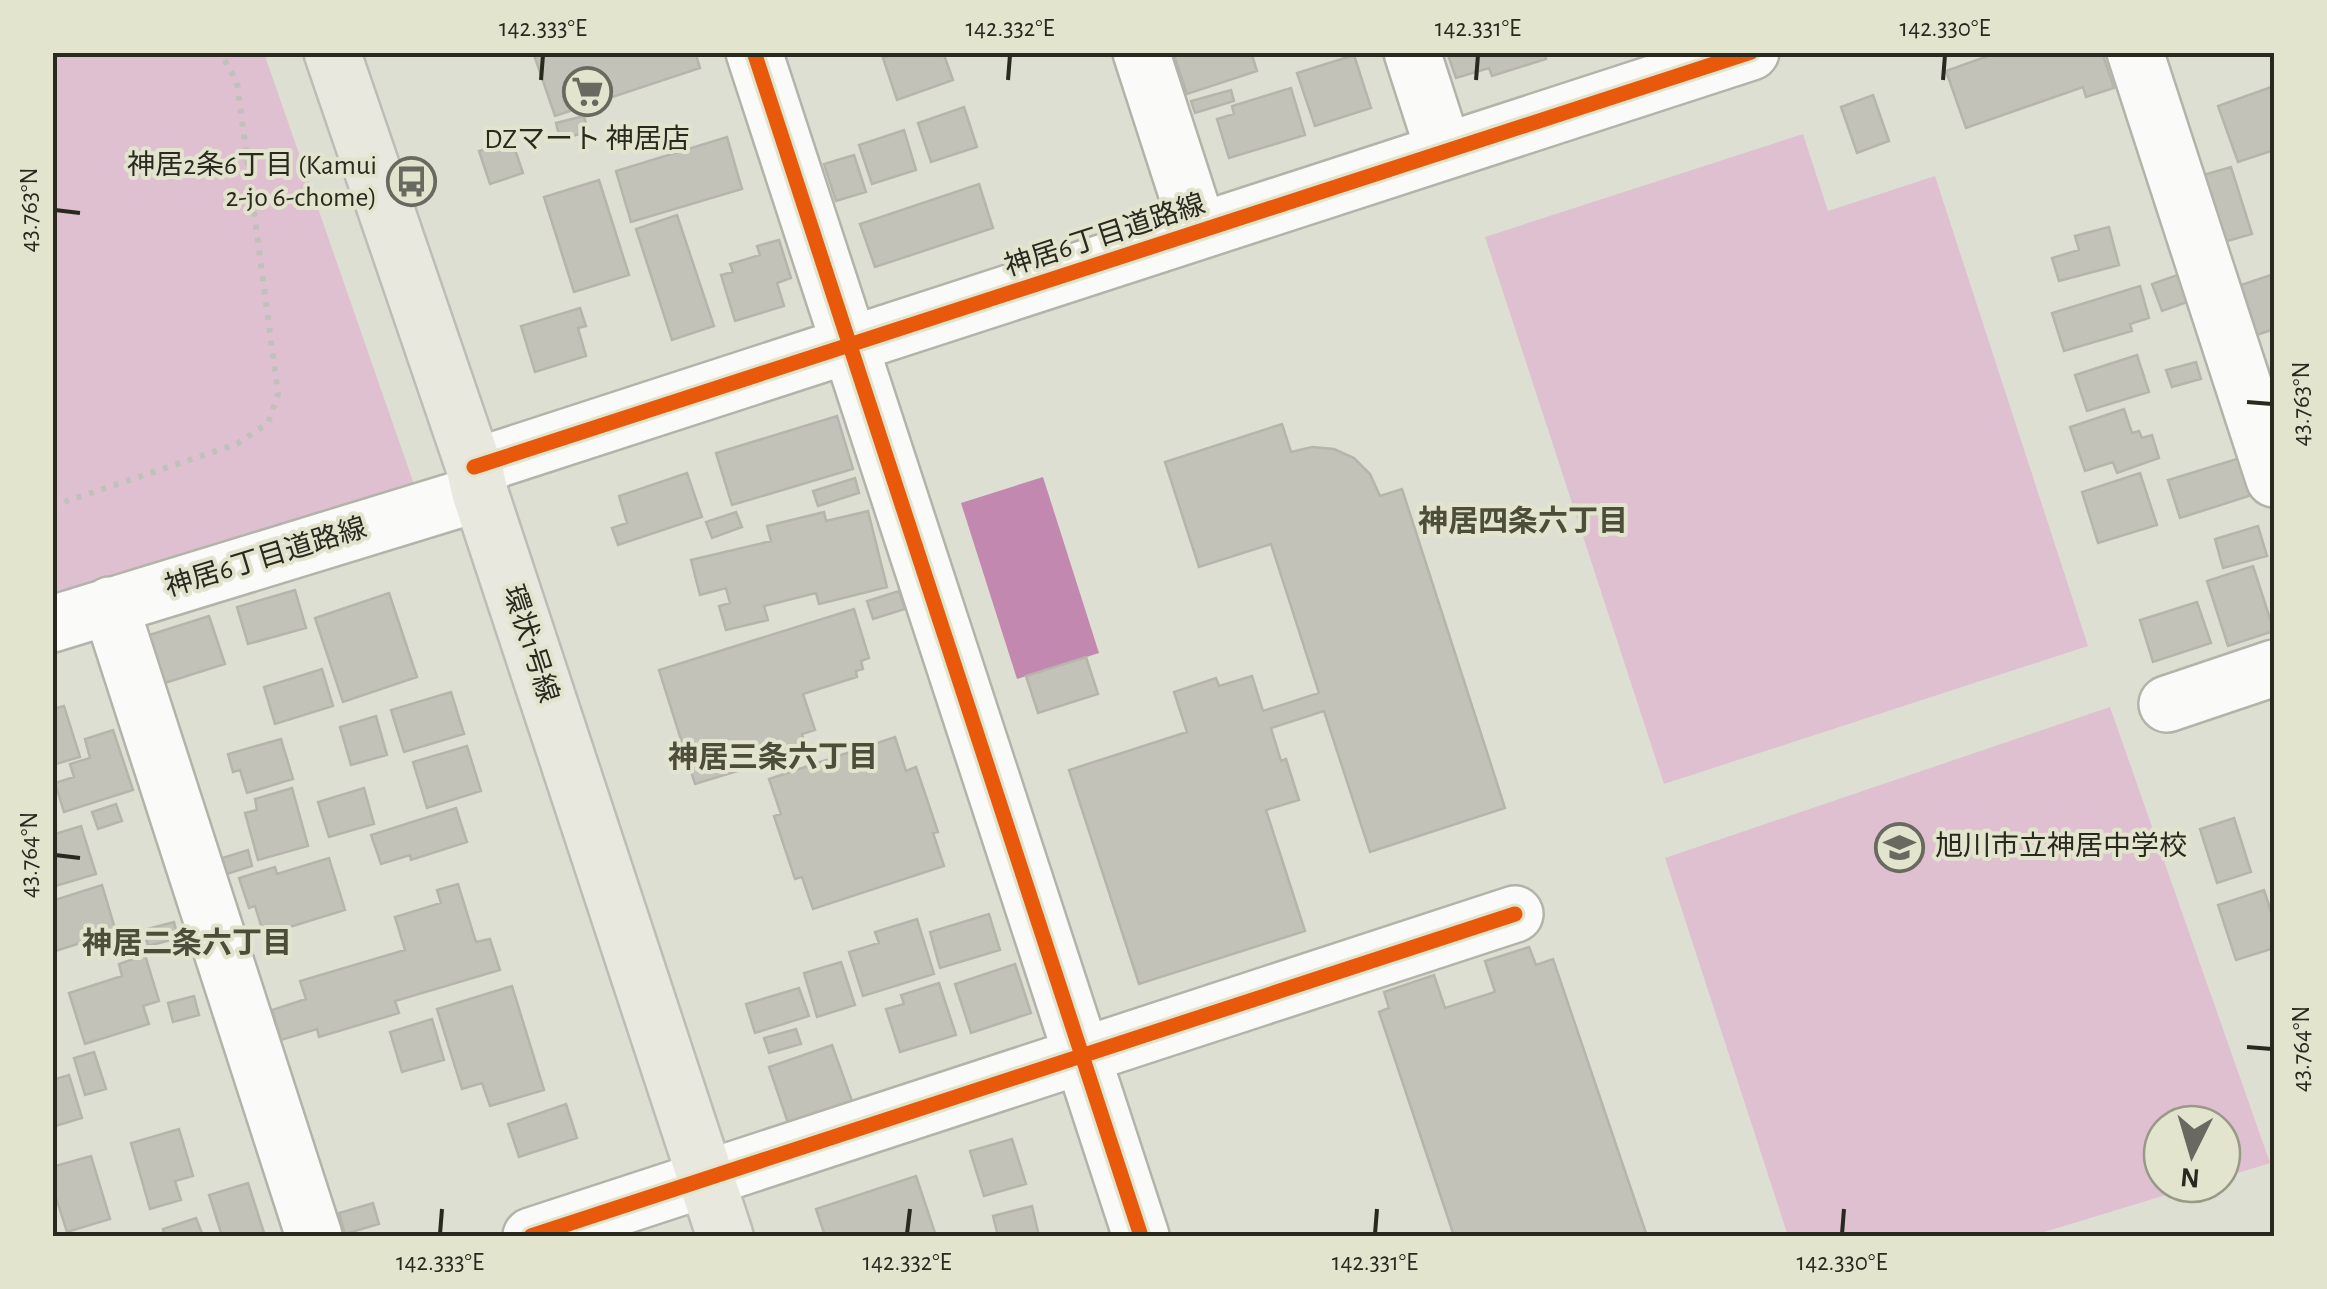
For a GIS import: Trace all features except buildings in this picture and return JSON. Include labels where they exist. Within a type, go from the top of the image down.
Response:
[{"type":"main road","name":"環状1号線","points":[[332,52],[725,1236]]},
{"type":"street","points":[[754,52],[1141,1236]]},
{"type":"street","points":[[1140,52],[1199,230]]},
{"type":"street","points":[[1412,52],[1444,152]]},
{"type":"street","name":"神居6丁目道路線","points":[[52,624],[477,480],[850,346],[1444,152],[1665,65],[1751,52]]},
{"type":"street","points":[[2134,52],[2274,480]]},
{"type":"street","points":[[110,605],[314,1236]]},
{"type":"street","points":[[2168,704],[2274,668]]},
{"type":"street","points":[[531,1236],[1515,914]]},
{"type":"path","points":[[52,506],[237,444],[268,423],[278,394],[268,316],[237,82],[220,52]]},
{"type":"shaded area","points":[[52,53],[264,53],[416,490],[53,609]]},
{"type":"shaded area","points":[[1803,134],[1828,211],[1935,176],[2088,646],[1664,784],[1485,237]]},
{"type":"shaded area","points":[[1043,477],[1099,653],[1017,679],[961,503]]},
{"type":"shaded area","points":[[2110,707],[2270,1163],[2242,1172],[2242,1104],[2142,1104],[2142,1202],[2031,1236],[1787,1233],[1665,858]]},
{"type":"cycle path","points":[[754,52],[1141,1236]]},
{"type":"cycle path","points":[[474,467],[1751,52]]},
{"type":"cycle path","points":[[531,1236],[1515,914]]},
{"type":"place","name":"DZマート 神居店","points":[[587,92]]},
{"type":"place","name":"神居2条6丁目 (Kamui 2-jo 6-chome)","points":[[412,182]]},
{"type":"place","name":"旭川市立神居中学校","points":[[1900,847]]},
{"type":"district","name":"神居四条六丁目","points":[[1523,522]]},
{"type":"district","name":"神居三条六丁目","points":[[773,758]]},
{"type":"district","name":"神居二条六丁目","points":[[187,944]]}]
